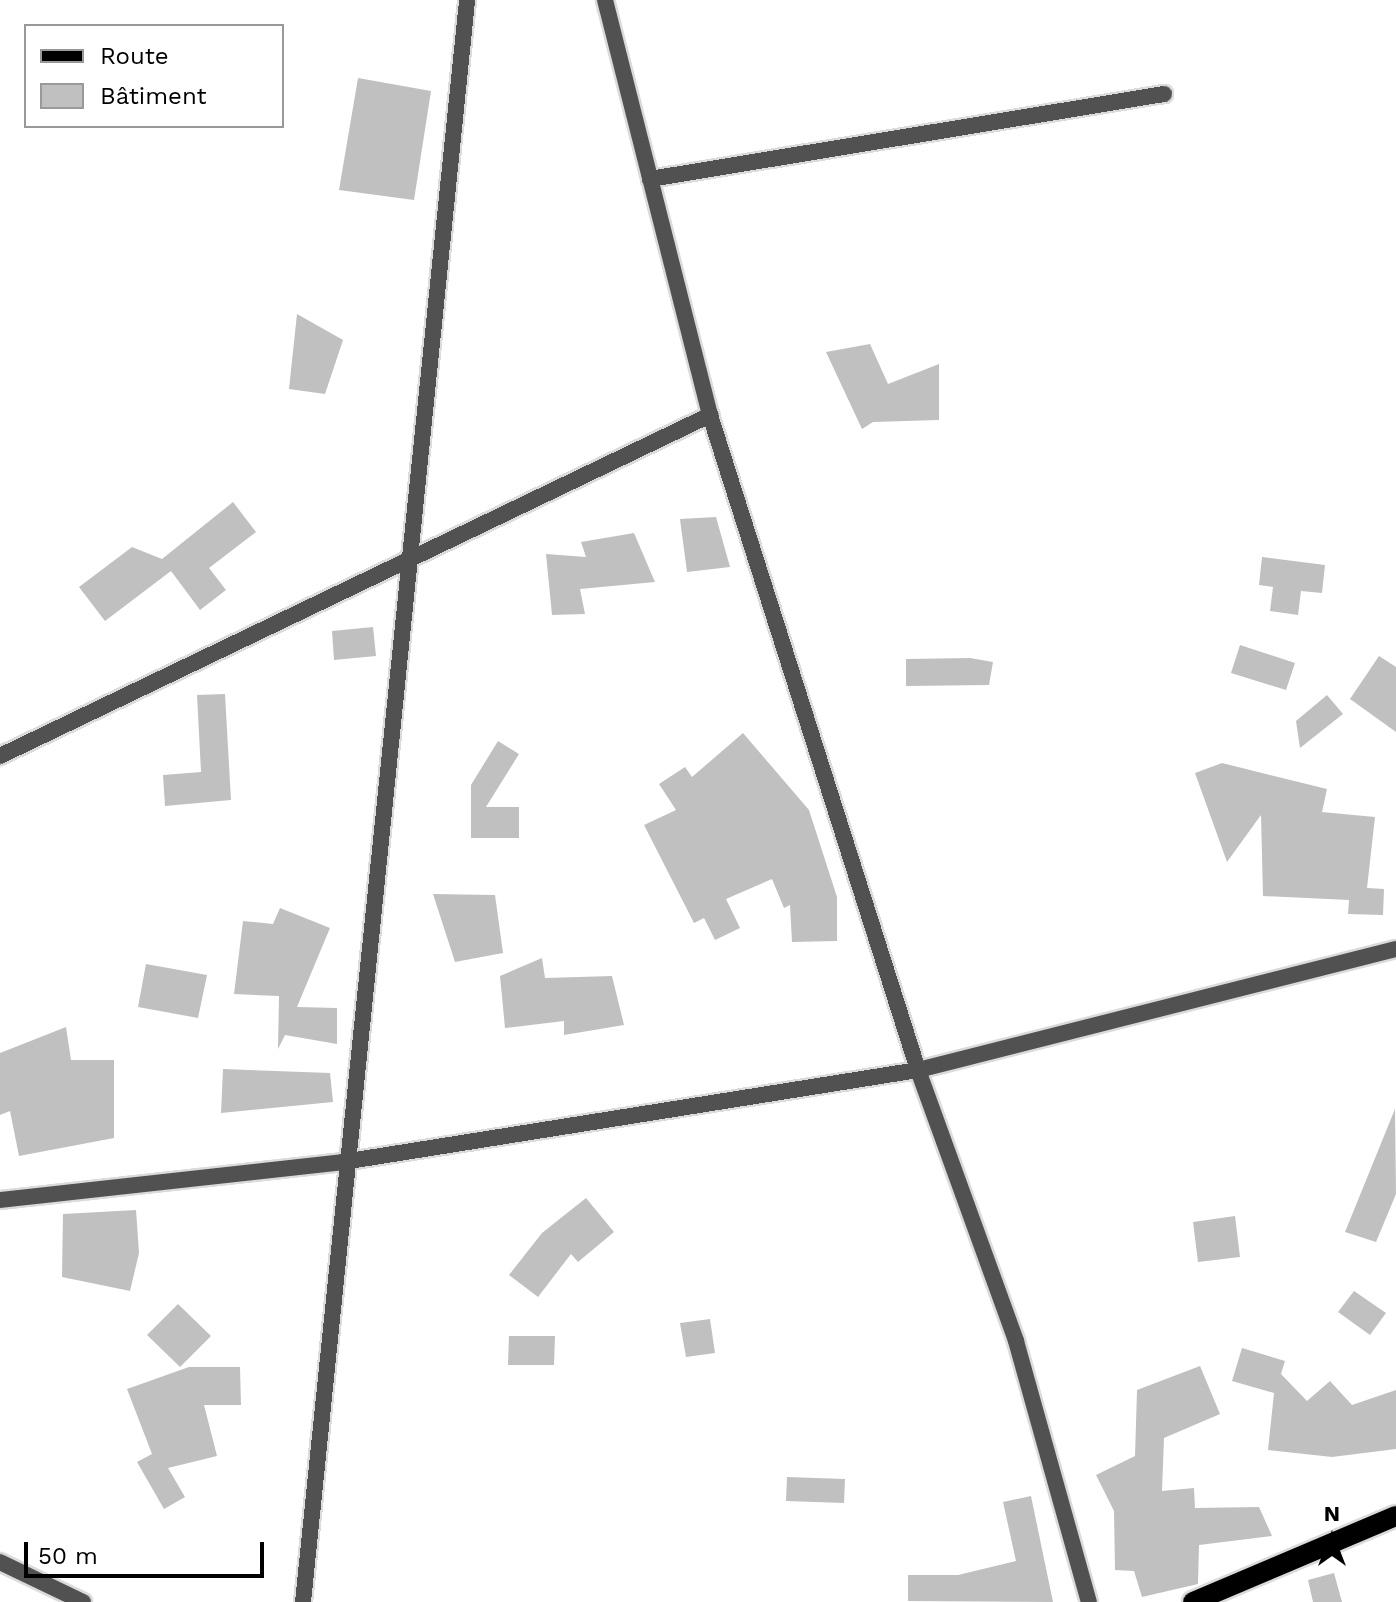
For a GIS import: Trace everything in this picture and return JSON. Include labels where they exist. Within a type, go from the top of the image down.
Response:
[{"type":"main road","points":[[1193,1602],[1396,1516]]},
{"type":"street","points":[[303,1602],[343,1162],[416,550],[467,0]]},
{"type":"street","points":[[605,0],[710,415],[918,1070],[1016,1341],[1089,1602]]},
{"type":"street","points":[[650,179],[1164,94]]},
{"type":"street","points":[[0,756],[416,550],[710,415]]},
{"type":"street","points":[[0,1200],[343,1162],[918,1070],[1396,949]]},
{"type":"street","points":[[0,1562],[83,1602]]},
{"type":"building","points":[[358,78],[431,91],[414,200],[339,190]]},
{"type":"building","points":[[297,314],[343,340],[325,394],[289,389]]},
{"type":"building","points":[[870,344],[888,384],[939,364],[939,420],[873,422],[862,429],[826,352]]},
{"type":"building","points":[[233,502],[256,532],[209,568],[226,590],[200,610],[171,571],[105,621],[79,587],[132,547],[162,559]]},
{"type":"building","points":[[716,517],[730,567],[687,572],[680,519]]},
{"type":"building","points":[[634,533],[655,582],[580,589],[585,614],[552,615],[546,554],[586,557],[581,542]]},
{"type":"building","points":[[1262,557],[1325,565],[1322,593],[1301,591],[1298,615],[1270,611],[1273,587],[1259,585]]},
{"type":"building","points":[[373,627],[376,656],[334,660],[332,631]]},
{"type":"building","points":[[1240,645],[1295,663],[1286,690],[1231,673]]},
{"type":"building","points":[[1379,656],[1396,667],[1396,732],[1350,699]]},
{"type":"building","points":[[970,658],[993,662],[989,685],[906,686],[906,659]]},
{"type":"building","points":[[225,694],[231,800],[165,806],[163,775],[201,772],[197,695]]},
{"type":"building","points":[[1327,695],[1343,714],[1300,748],[1296,721]]},
{"type":"building","points":[[743,733],[809,810],[837,897],[837,941],[792,942],[790,905],[784,908],[772,879],[726,899],[740,928],[715,940],[704,918],[694,923],[644,825],[676,810],[659,784],[685,767],[692,777]]},
{"type":"building","points":[[498,741],[519,754],[486,807],[519,807],[519,838],[471,838],[471,785]]},
{"type":"building","points":[[1222,763],[1327,789],[1322,812],[1375,817],[1367,888],[1384,889],[1383,915],[1348,914],[1349,900],[1263,896],[1261,815],[1227,862],[1195,773]]},
{"type":"building","points":[[433,894],[495,895],[503,953],[455,962]]},
{"type":"building","points":[[280,908],[330,928],[297,1007],[337,1008],[337,1044],[285,1035],[278,1049],[279,996],[234,994],[243,921],[273,924]]},
{"type":"building","points":[[542,958],[545,978],[612,976],[624,1025],[564,1035],[564,1021],[505,1028],[500,976]]},
{"type":"building","points":[[146,964],[207,975],[198,1018],[138,1007]]},
{"type":"building","points":[[66,1027],[71,1060],[114,1060],[114,1138],[19,1156],[10,1111],[0,1115],[0,1053]]},
{"type":"building","points":[[223,1069],[330,1073],[333,1102],[221,1113]]},
{"type":"building","points":[[1395,1109],[1396,1194],[1376,1242],[1345,1232]]},
{"type":"building","points":[[586,1198],[614,1232],[578,1262],[571,1254],[538,1297],[509,1275],[542,1233]]},
{"type":"building","points":[[136,1210],[139,1253],[130,1291],[62,1277],[63,1214]]},
{"type":"building","points":[[1235,1216],[1240,1257],[1198,1262],[1193,1222]]},
{"type":"building","points":[[1354,1291],[1386,1313],[1370,1335],[1338,1312]]},
{"type":"building","points":[[178,1304],[211,1336],[180,1367],[147,1335]]},
{"type":"building","points":[[710,1319],[715,1353],[686,1357],[680,1323]]},
{"type":"building","points":[[509,1336],[555,1336],[554,1365],[508,1365]]},
{"type":"building","points":[[1242,1348],[1285,1361],[1281,1374],[1307,1401],[1330,1381],[1352,1405],[1396,1390],[1396,1449],[1332,1457],[1268,1450],[1274,1393],[1232,1381]]},
{"type":"building","points":[[1200,1366],[1220,1414],[1164,1438],[1162,1491],[1194,1488],[1195,1508],[1259,1507],[1272,1536],[1199,1545],[1198,1584],[1142,1597],[1134,1571],[1115,1570],[1114,1511],[1096,1475],[1135,1456],[1137,1390]]},
{"type":"building","points":[[189,1367],[240,1367],[241,1405],[204,1405],[217,1456],[168,1468],[185,1497],[164,1509],[137,1462],[152,1454],[127,1389]]},
{"type":"building","points":[[787,1477],[845,1479],[844,1503],[786,1501]]},
{"type":"building","points":[[1031,1496],[1053,1602],[908,1601],[908,1575],[958,1575],[1016,1561],[1003,1502]]},
{"type":"building","points":[[1334,1573],[1342,1602],[1313,1602],[1308,1580]]}]
